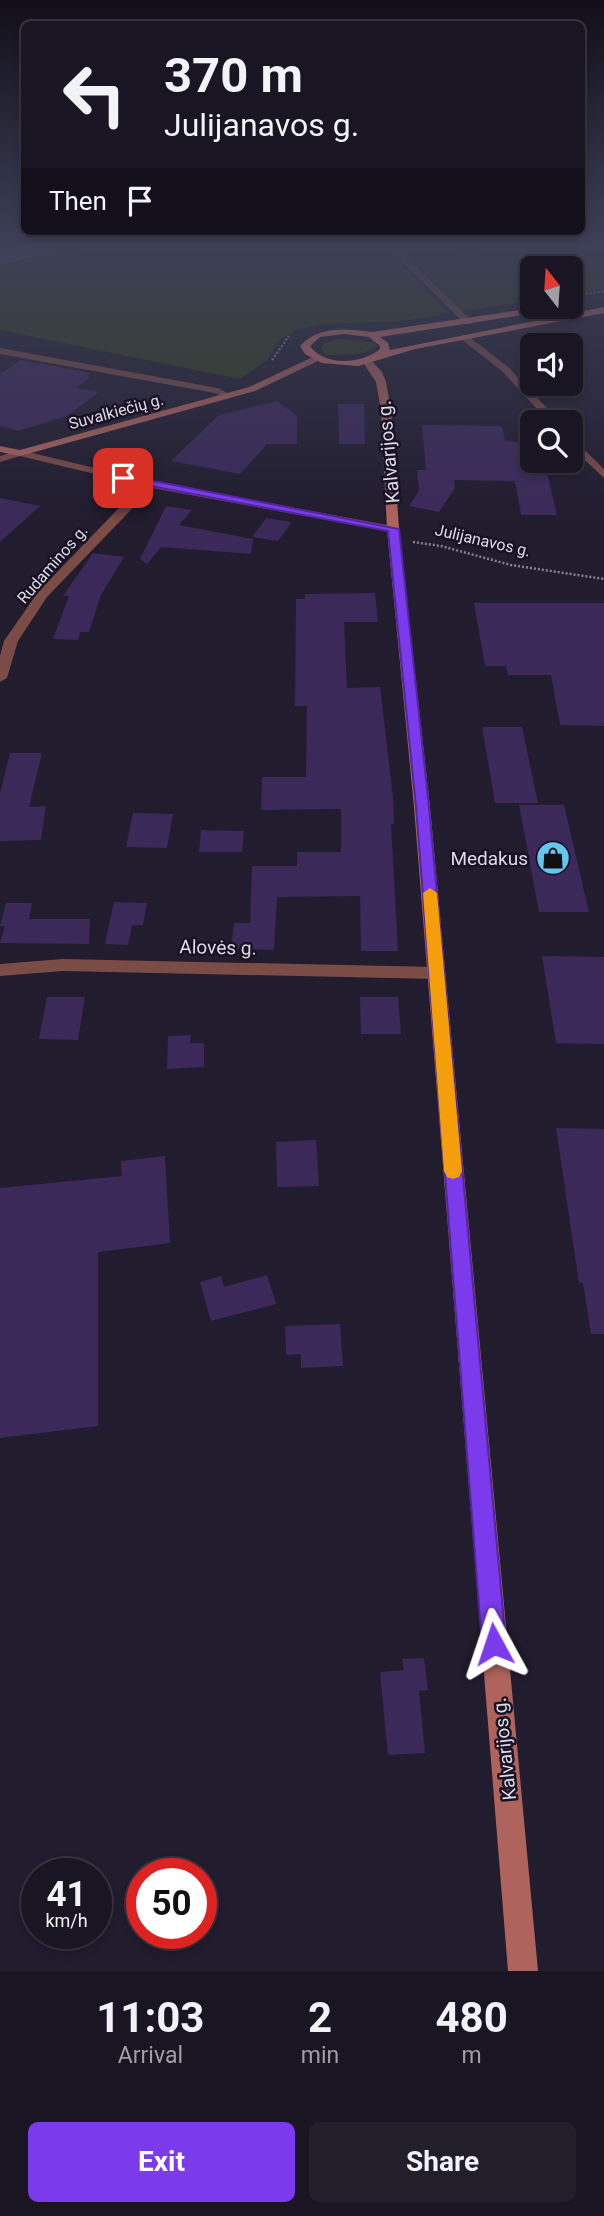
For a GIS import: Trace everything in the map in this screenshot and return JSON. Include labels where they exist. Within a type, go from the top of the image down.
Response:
[{"type":"main road","points":[[316,336],[305,346],[308,352],[317,358],[341,363],[367,361],[380,355],[469,336]]},
{"type":"main road","points":[[373,336],[385,345],[385,350],[380,355]]},
{"type":"main road","name":"Suvalkiečių g.","points":[[19,453],[228,396],[264,383],[317,358]]},
{"type":"main road","name":"Kalvarijos g.","points":[[367,361],[377,372],[383,391],[523,1971]]},
{"type":"main road","points":[[0,449],[19,453]]},
{"type":"street","points":[[464,337],[505,369],[544,410]]},
{"type":"street","points":[[0,351],[218,391],[228,396]]},
{"type":"street","points":[[19,453],[149,484],[394,535]]},
{"type":"street","name":"Suvalkiečių g.","points":[[0,459],[19,453]]},
{"type":"street","points":[[583,453],[604,475]]},
{"type":"street","name":"Rudaminos g.","points":[[0,678],[11,640],[42,595],[149,484]]},
{"type":"street","name":"Alovės g.","points":[[0,970],[63,965],[436,973]]},
{"type":"path","name":"Julijanavos g.","points":[[394,535],[511,565],[604,579]]},
{"type":"green space","points":[[29,336],[286,336],[279,340],[267,360],[240,379]]},
{"type":"green space","points":[[340,339],[375,343],[377,347],[359,354],[327,355],[321,349],[324,343]]},
{"type":"building","points":[[21,360],[91,373],[87,376],[91,377],[76,388],[99,392],[67,416],[18,431],[0,426],[0,374]]},
{"type":"building","points":[[277,401],[297,416],[297,444],[267,444],[240,474],[171,461],[219,415]]},
{"type":"building","points":[[338,404],[364,404],[365,444],[339,444]]},
{"type":"building","points":[[422,425],[502,426],[505,441],[520,442],[520,473],[547,473],[557,515],[521,515],[515,481],[454,480],[455,488],[439,512],[409,506],[419,491],[417,470],[426,470]]},
{"type":"building","points":[[0,498],[40,506],[0,542]]},
{"type":"building","points":[[166,506],[192,510],[179,525],[253,539],[251,554],[161,547],[147,564],[140,559]]},
{"type":"building","points":[[266,518],[292,522],[278,541],[252,537]]},
{"type":"building","points":[[93,553],[124,557],[101,595],[89,632],[80,632],[78,640],[53,639],[69,596],[63,596]]},
{"type":"building","points":[[375,593],[378,622],[344,622],[347,688],[380,687],[393,797],[394,824],[391,824],[398,951],[361,951],[360,896],[277,897],[274,950],[231,949],[234,923],[250,923],[252,866],[297,866],[297,852],[341,852],[341,809],[261,810],[262,777],[306,777],[307,706],[295,706],[296,599],[305,599],[305,594]]},
{"type":"building","points":[[474,603],[604,603],[604,726],[560,725],[551,675],[508,675],[506,666],[485,666]]},
{"type":"building","points":[[482,727],[522,727],[538,803],[495,803]]},
{"type":"building","points":[[10,753],[42,753],[29,807],[46,806],[41,840],[0,841],[0,793]]},
{"type":"building","name":"Medakus","points":[[519,805],[564,805],[589,912],[539,912]]},
{"type":"building","points":[[133,813],[173,814],[167,848],[126,847]]},
{"type":"building","points":[[201,830],[244,831],[242,852],[199,852]]},
{"type":"building","points":[[114,902],[147,903],[143,925],[132,925],[128,945],[105,944]]},
{"type":"building","points":[[6,903],[32,903],[29,919],[90,919],[89,944],[0,943],[5,926],[0,926]]},
{"type":"building","points":[[542,956],[604,957],[604,1044],[556,1043]]},
{"type":"building","points":[[47,997],[85,997],[78,1040],[39,1039]]},
{"type":"building","points":[[360,997],[398,997],[401,1034],[361,1034]]},
{"type":"building","points":[[191,1035],[190,1043],[204,1043],[204,1067],[167,1069],[168,1036]]},
{"type":"building","points":[[556,1128],[604,1129],[604,1334],[591,1334],[583,1283],[579,1283]]},
{"type":"building","points":[[316,1140],[319,1186],[277,1187],[276,1142]]},
{"type":"building","points":[[165,1156],[170,1243],[98,1252],[98,1426],[0,1438],[0,1188],[122,1176],[121,1161]]},
{"type":"building","points":[[267,1275],[276,1304],[211,1321],[200,1282],[221,1276],[224,1287]]},
{"type":"building","points":[[340,1324],[343,1366],[301,1368],[301,1354],[286,1355],[285,1326]]},
{"type":"building","points":[[424,1658],[428,1690],[419,1691],[425,1753],[388,1755],[380,1672],[404,1670],[402,1659]]},
{"type":"slow traffic","points":[[430,893],[453,1171]]},
{"type":"place","name":"Medakus","points":[[553,858]]},
{"type":"route","points":[[123,478],[393,529],[407,640],[433,926],[494,1644]]}]
